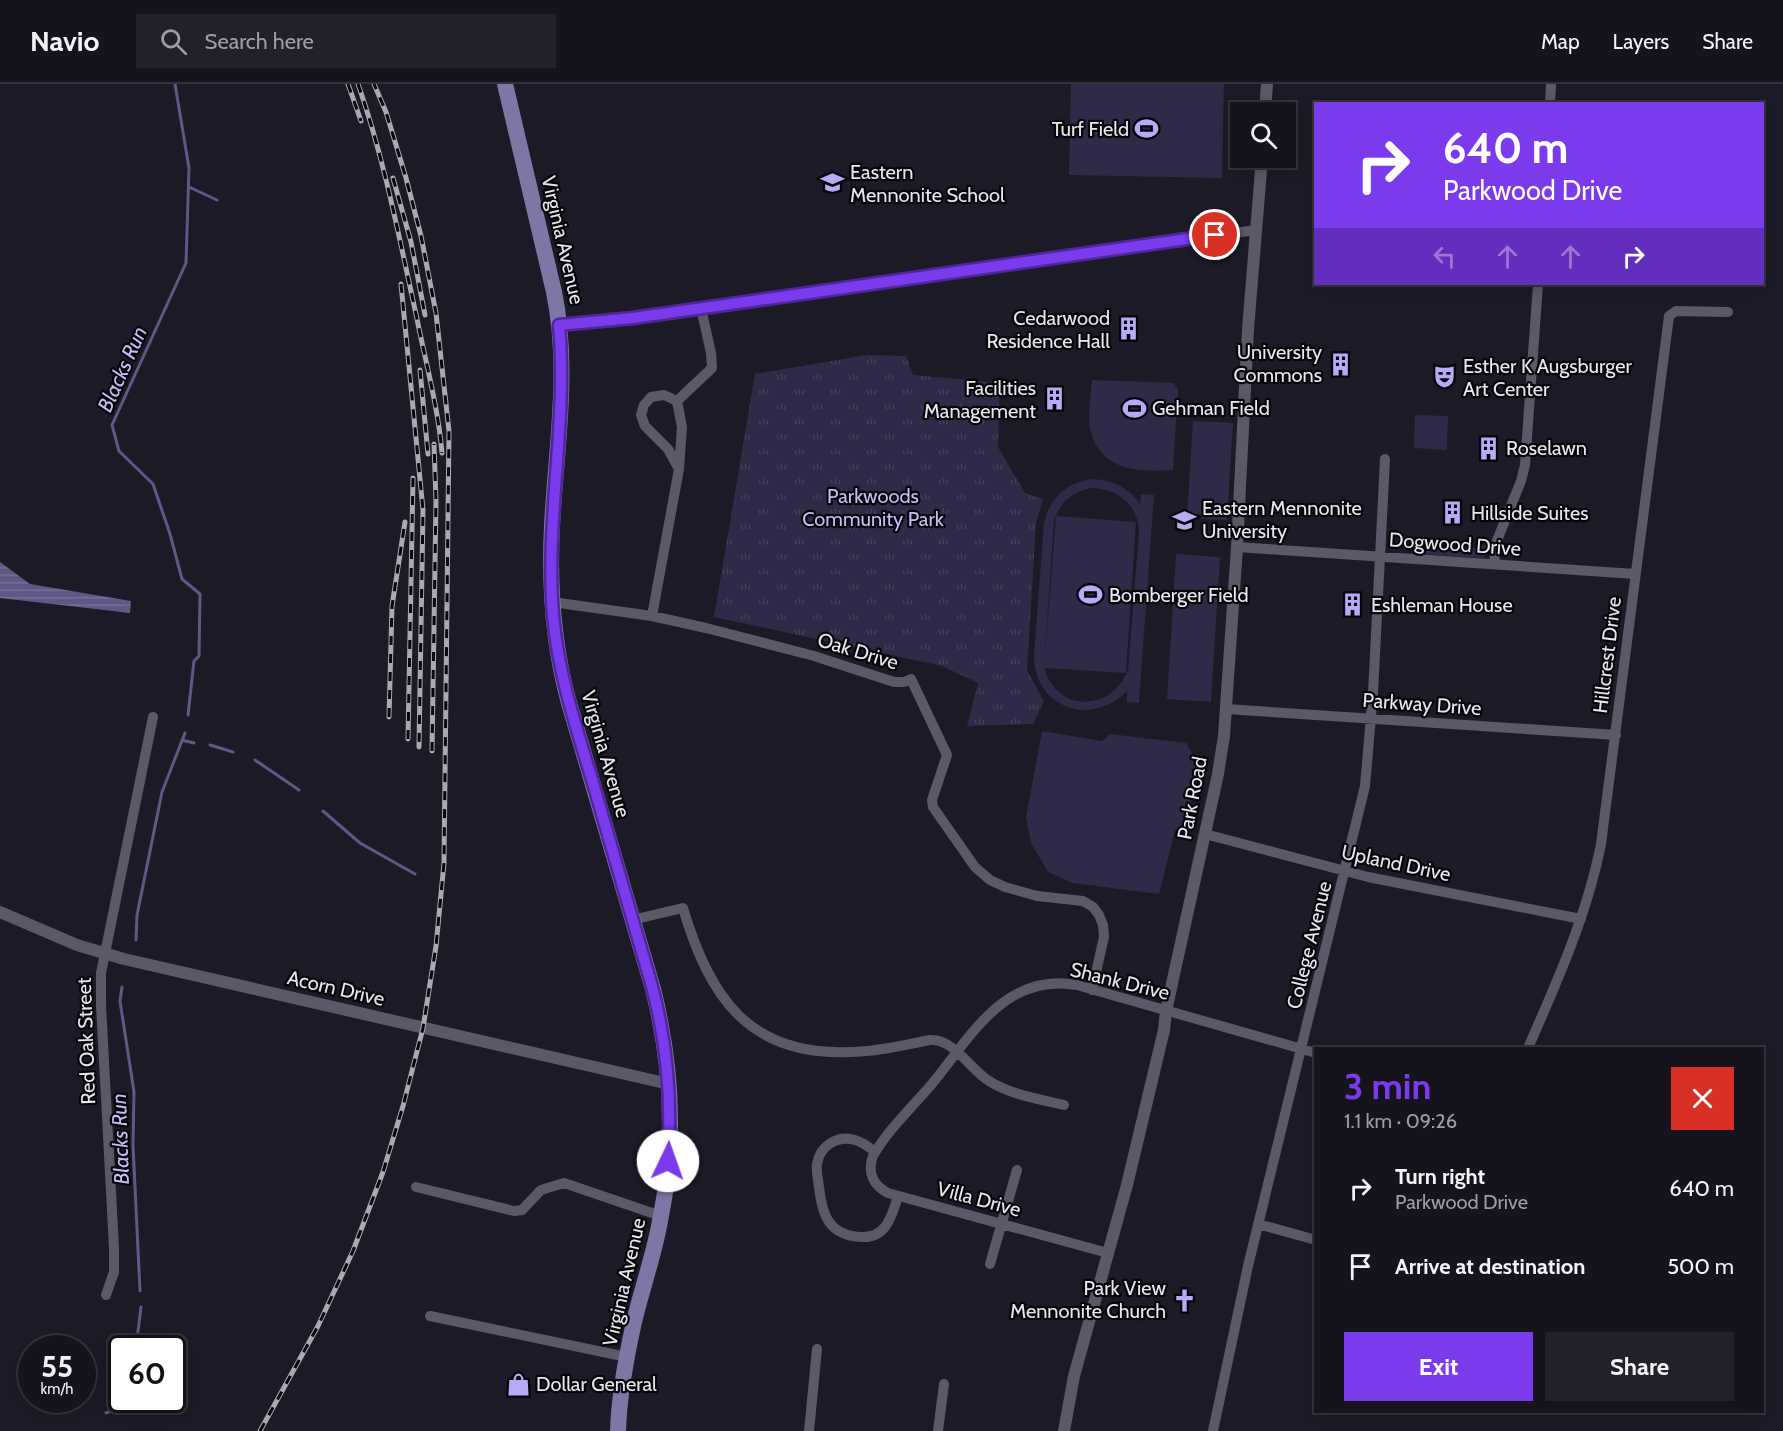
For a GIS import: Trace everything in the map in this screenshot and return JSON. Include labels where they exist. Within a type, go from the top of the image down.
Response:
[{"type":"main road","name":"Virginia Avenue","points":[[505,84],[554,292],[559,325],[561,396],[552,525],[552,602],[556,644],[566,692],[660,1020],[669,1084],[669,1147],[661,1216],[627,1357],[618,1431]]},
{"type":"street","points":[[1266,102],[1267,84]]},
{"type":"street","points":[[1550,102],[1551,84]]},
{"type":"street","name":"Park Road","points":[[1064,1431],[1074,1376],[1127,1185],[1164,1030],[1166,1011],[1219,768],[1226,709],[1261,168]]},
{"type":"street","points":[[559,325],[593,323],[1256,230]]},
{"type":"street","points":[[1494,564],[1496,543],[1521,481],[1525,465],[1538,285]]},
{"type":"street","points":[[677,401],[711,368],[711,353],[701,308]]},
{"type":"street","name":"Hillcrest Drive","points":[[1528,1047],[1581,919],[1599,854],[1669,316],[1676,311],[1728,312]]},
{"type":"street","points":[[677,401],[664,395],[651,397],[644,405],[641,415],[645,426],[668,449],[679,469]]},
{"type":"street","points":[[652,616],[679,469],[682,427],[677,401]]},
{"type":"street","name":"College Avenue","points":[[1213,1431],[1258,1224],[1365,786],[1371,718],[1385,459]]},
{"type":"street","name":"Dogwood Drive","points":[[1237,548],[1635,574]]},
{"type":"street","name":"Oak Drive","points":[[552,602],[652,616],[764,642],[894,682],[911,679],[947,755],[932,801],[934,811],[973,866],[990,880],[1033,896],[1083,901],[1095,910],[1102,920],[1104,934],[1092,990]]},
{"type":"street","name":"Parkway Drive","points":[[1226,709],[1616,735]]},
{"type":"street","name":"Red Oak Street","points":[[106,1295],[114,1272],[114,1248],[101,973],[153,717]]},
{"type":"street","name":"Upland Drive","points":[[1205,834],[1345,872],[1581,919]]},
{"type":"street","points":[[632,920],[683,908],[704,964],[721,997],[748,1024],[776,1041],[803,1050],[841,1053],[878,1050],[937,1040],[948,1044],[972,1068],[999,1087],[1064,1105]]},
{"type":"street","name":"Acorn Drive","points":[[0,912],[104,954],[669,1084]]},
{"type":"street","name":"Shank Drive","points":[[875,1152],[995,1008],[1022,992],[1041,985],[1058,983],[1092,990],[1314,1052]]},
{"type":"street","points":[[875,1152],[858,1141],[846,1138],[835,1140],[823,1150],[818,1159],[817,1169],[824,1214],[831,1225],[842,1232],[857,1237],[868,1237],[879,1233],[888,1225],[898,1196]]},
{"type":"street","name":"Villa Drive","points":[[875,1152],[870,1164],[873,1180],[884,1190],[898,1196],[1108,1253]]},
{"type":"street","points":[[990,1264],[1017,1170]]},
{"type":"street","points":[[416,1187],[514,1211],[522,1210],[541,1190],[564,1183],[661,1216]]},
{"type":"street","points":[[1258,1224],[1314,1239]]},
{"type":"street","points":[[430,1316],[627,1357]]},
{"type":"street","points":[[809,1431],[817,1349]]},
{"type":"street","points":[[938,1431],[944,1384]]},
{"type":"green space","name":"Turf Field","points":[[1071,84],[1224,84],[1222,178],[1069,175]]},
{"type":"green space","name":"Parkwoods Community Park","points":[[867,355],[906,356],[913,375],[1000,383],[998,447],[1025,493],[1043,499],[1036,523],[1027,671],[1044,701],[1033,724],[967,726],[978,683],[942,666],[714,617],[755,374]]},
{"type":"green space","name":"Gehman Field","points":[[1092,380],[1174,383],[1178,390],[1173,470],[1133,469],[1111,461],[1102,453],[1095,442],[1089,423]]},
{"type":"green space","points":[[1415,415],[1448,416],[1447,450],[1414,448]]},
{"type":"green space","points":[[1193,421],[1233,423],[1227,520],[1187,518]]},
{"type":"green space","name":"Bomberger Field","points":[[1093,479],[1114,483],[1131,493],[1140,504],[1141,494],[1154,495],[1139,703],[1127,702],[1127,691],[1113,702],[1097,708],[1082,710],[1067,707],[1043,688],[1037,673],[1034,655],[1044,523],[1055,499],[1075,484]],"holes":[[[1091,488],[1110,491],[1125,500],[1138,523],[1128,670],[1120,684],[1110,694],[1098,700],[1085,702],[1060,693],[1051,683],[1044,668],[1126,673],[1136,522],[1056,516],[1063,503],[1078,492]],[[1056,516],[1044,666],[1054,521]]]},
{"type":"green space","points":[[1420,541],[1423,545],[1479,548],[1485,545],[1488,553],[1483,558],[1420,554],[1417,547]]},
{"type":"green space","points":[[1176,554],[1220,557],[1211,702],[1167,699]]},
{"type":"green space","points":[[1042,731],[1102,741],[1110,734],[1186,743],[1201,769],[1182,832],[1175,830],[1159,894],[1072,883],[1048,872],[1031,843],[1026,817]]},
{"type":"shaded area","points":[[0,562],[30,584],[131,601],[130,613],[0,598]]},
{"type":"waterway","name":"Blacks Run","points":[[175,84],[189,168],[186,263],[112,425],[119,451],[153,484],[182,579],[200,594],[199,656],[194,661],[188,715]]},
{"type":"waterway","points":[[189,187],[217,200]]},
{"type":"waterway","name":"Blacks Run","points":[[136,940],[137,915],[162,792],[185,733]]},
{"type":"waterway","points":[[182,740],[194,743]]},
{"type":"waterway","points":[[210,745],[233,752]]},
{"type":"waterway","points":[[255,760],[299,790]]},
{"type":"waterway","points":[[323,811],[360,843],[415,874]]},
{"type":"waterway","name":"Blacks Run","points":[[122,987],[120,1001],[134,1092],[133,1145],[140,1291]]},
{"type":"waterway","name":"Blacks Run","points":[[138,1335],[141,1307]]},
{"type":"railway","points":[[348,84],[361,121]]},
{"type":"railway","points":[[358,84],[376,140],[397,227],[434,400],[442,453]]},
{"type":"railway","points":[[260,1431],[318,1326],[353,1251],[383,1172],[423,1028],[436,946],[444,863],[449,431],[436,313],[421,236],[386,112],[374,84]]},
{"type":"railway","points":[[393,178],[411,242],[425,315]]},
{"type":"railway","points":[[401,284],[423,510],[419,747]]},
{"type":"railway","points":[[420,370],[428,454]]},
{"type":"railway","points":[[432,751],[436,501],[434,444]]},
{"type":"railway","points":[[408,739],[413,478]]},
{"type":"railway","points":[[389,717],[392,606],[405,522]]},
{"type":"place","name":"Turf Field","points":[[1147,129]]},
{"type":"place","name":"Eastern Mennonite School","points":[[832,183]]},
{"type":"place","name":"Cedarwood Residence Hall","points":[[1128,329]]},
{"type":"place","name":"University Commons","points":[[1340,364]]},
{"type":"place","name":"Esther K Augsburger Art Center","points":[[1445,377]]},
{"type":"place","name":"Facilities Management","points":[[1054,399]]},
{"type":"place","name":"Gehman Field","points":[[1134,408]]},
{"type":"place","name":"Roselawn","points":[[1488,448]]},
{"type":"place","name":"Hillside Suites","points":[[1453,513]]},
{"type":"place","name":"Eastern Mennonite University","points":[[1184,520]]},
{"type":"place","name":"Bomberger Field","points":[[1091,595]]},
{"type":"place","name":"Eshleman House","points":[[1353,605]]},
{"type":"place","name":"Park View Mennonite Church","points":[[1184,1300]]},
{"type":"place","name":"Dollar General","points":[[518,1384]]},
{"type":"route","points":[[668,1161],[669,1084],[660,1020],[569,703],[556,644],[552,602],[552,525],[561,396],[559,325],[633,318],[1215,235]]}]
